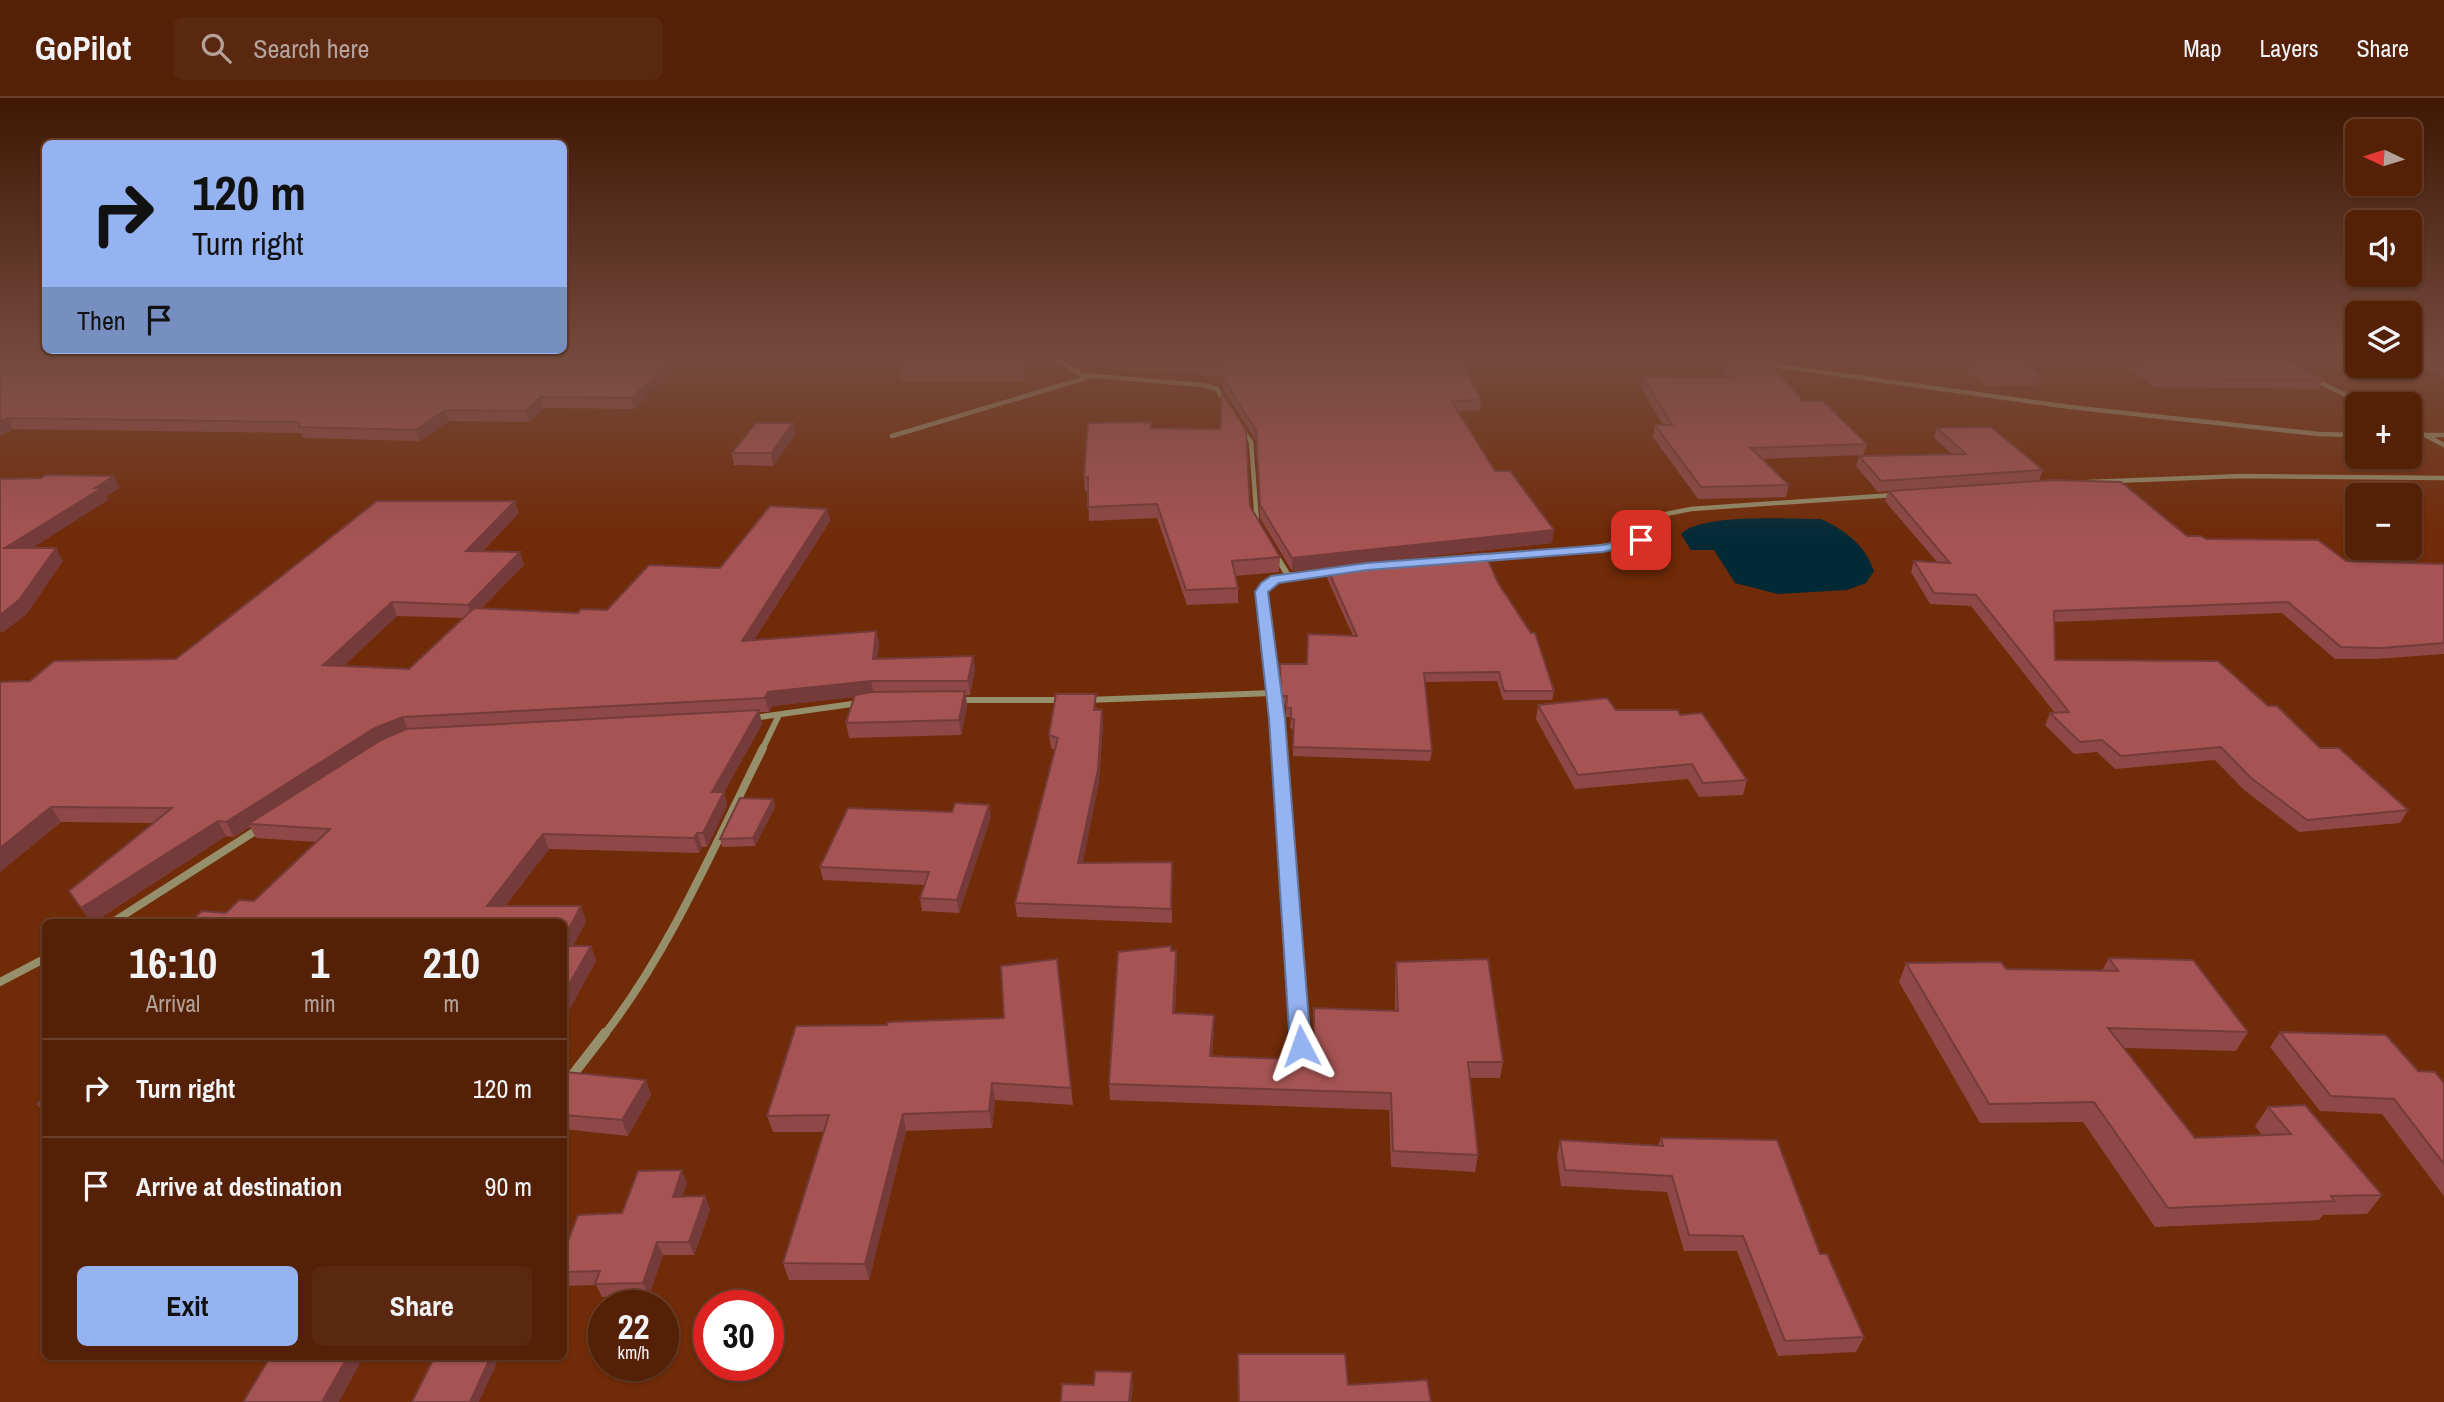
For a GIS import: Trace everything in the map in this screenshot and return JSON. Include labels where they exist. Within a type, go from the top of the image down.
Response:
[{"type":"street","points":[[892,436],[959,416]]},
{"type":"street","points":[[2152,416],[2345,435]]},
{"type":"street","points":[[1238,421],[1251,442],[1255,519],[1261,529]]},
{"type":"street","points":[[2422,433],[2444,445]]},
{"type":"street","points":[[2422,435],[2444,435]]},
{"type":"street","points":[[2083,482],[2241,476],[2444,478]]},
{"type":"street","points":[[1466,558],[1626,544],[1641,540],[1647,524],[1661,515],[1691,509],[1900,495]]},
{"type":"street","points":[[1273,551],[1289,577]]},
{"type":"street","points":[[1301,1046],[1275,693],[1262,592],[1275,579],[1341,570]]},
{"type":"street","points":[[955,700],[1118,700],[1275,693]]},
{"type":"street","points":[[737,719],[778,717],[874,701]]},
{"type":"street","points":[[567,1082],[631,1000],[690,892],[778,717]]},
{"type":"street","points":[[118,919],[265,825]]},
{"type":"street","points":[[0,982],[42,960]]},
{"type":"water","points":[[1821,519],[1846,533],[1865,553],[1874,571],[1866,583],[1847,590],[1778,594],[1735,583],[1714,550],[1691,550],[1681,534],[1691,527],[1725,520]]},
{"type":"building","points":[[0,416],[437,416],[416,430],[299,427],[299,422],[7,418],[0,422]]},
{"type":"building","points":[[1221,416],[1237,416],[1246,430],[1250,506],[1280,557],[1232,561],[1238,588],[1186,590],[1157,504],[1088,507],[1088,477],[1084,477],[1088,423],[1151,422],[1151,428],[1220,429]]},
{"type":"building","points":[[1247,416],[1461,416],[1495,471],[1510,471],[1554,530],[1292,558],[1260,505],[1256,430]]},
{"type":"building","points":[[1666,416],[1838,416],[1867,444],[1751,448],[1789,485],[1701,487],[1655,425],[1672,425]]},
{"type":"building","points":[[756,423],[793,423],[771,453],[732,453]]},
{"type":"building","points":[[1991,427],[2043,470],[1881,481],[1859,456],[1966,454],[1937,428]]},
{"type":"building","points":[[46,475],[114,476],[95,488],[102,488],[5,548],[56,548],[19,600],[0,615],[0,479],[41,478]]},
{"type":"building","points":[[2053,480],[2121,482],[2187,536],[2201,536],[2206,539],[2318,540],[2346,561],[2444,564],[2444,643],[2381,648],[2341,647],[2288,602],[2054,611],[2055,660],[2218,661],[2268,706],[2277,706],[2320,748],[2339,748],[2408,810],[2307,820],[2251,778],[2221,747],[2121,756],[2102,740],[2080,742],[2050,713],[2069,712],[1976,595],[1934,593],[1914,561],[1950,563],[1889,491]]},
{"type":"building","points":[[377,501],[515,501],[466,551],[520,552],[468,605],[392,602],[323,665],[409,669],[474,608],[578,613],[581,609],[607,610],[649,565],[720,568],[770,506],[827,509],[742,641],[876,631],[873,659],[973,656],[968,681],[871,681],[768,692],[765,698],[403,717],[375,728],[226,822],[218,821],[81,908],[69,891],[172,808],[51,807],[0,848],[0,682],[30,681],[54,661],[176,659]]},
{"type":"building","points":[[1485,553],[1498,583],[1531,633],[1535,633],[1554,691],[1504,691],[1499,672],[1424,673],[1432,751],[1293,747],[1294,719],[1291,719],[1291,708],[1286,708],[1287,696],[1281,696],[1280,664],[1307,664],[1308,634],[1357,636],[1328,570]]},
{"type":"building","points":[[965,691],[959,720],[846,723],[855,695],[872,692]]},
{"type":"building","points":[[1056,694],[1096,694],[1094,710],[1102,710],[1098,769],[1078,863],[1172,862],[1171,909],[1015,903],[1058,738],[1049,735]]},
{"type":"building","points":[[1607,698],[1616,710],[1678,710],[1680,715],[1702,713],[1747,780],[1703,783],[1692,764],[1578,775],[1538,705]]},
{"type":"building","points":[[759,710],[712,792],[724,792],[703,833],[697,833],[694,838],[543,834],[487,906],[581,906],[567,932],[567,919],[193,919],[202,911],[226,913],[239,900],[254,901],[330,829],[248,824],[381,740],[406,729]]},
{"type":"building","points":[[740,798],[773,799],[753,838],[720,839]]},
{"type":"building","points":[[955,803],[989,805],[957,900],[920,898],[929,872],[820,867],[848,808],[952,812]]},
{"type":"building","points":[[567,946],[591,946],[567,988]]},
{"type":"building","points":[[1171,946],[1171,951],[1176,951],[1173,1013],[1214,1015],[1210,1056],[1314,1060],[1314,1008],[1398,1011],[1396,962],[1488,959],[1503,1062],[1468,1062],[1478,1155],[1393,1151],[1391,1093],[1109,1084],[1118,952]]},
{"type":"building","points":[[2109,958],[2193,960],[2248,1032],[2108,1028],[2195,1138],[2291,1134],[2268,1107],[2305,1105],[2382,1195],[2331,1196],[2334,1201],[2168,1208],[2094,1102],[1989,1104],[1906,963],[2001,962],[2006,969],[2118,971]]},
{"type":"building","points":[[1057,959],[1071,1088],[992,1083],[989,1111],[903,1114],[865,1264],[783,1263],[829,1115],[767,1116],[796,1026],[887,1025],[888,1022],[1004,1018],[1001,966]]},
{"type":"building","points":[[2280,1032],[2386,1035],[2418,1071],[2435,1072],[2444,1083],[2444,1164],[2394,1099],[2331,1096]]},
{"type":"building","points":[[567,1072],[646,1080],[622,1120],[567,1115]]},
{"type":"building","points":[[1661,1138],[1777,1140],[1820,1254],[1827,1254],[1864,1337],[1785,1341],[1743,1236],[1689,1235],[1672,1176],[1565,1170],[1560,1140],[1663,1146]]},
{"type":"building","points":[[682,1170],[673,1197],[705,1196],[689,1242],[657,1242],[643,1283],[595,1284],[600,1271],[567,1272],[567,1244],[578,1215],[622,1213],[638,1171]]},
{"type":"building","points":[[1238,1354],[1345,1354],[1348,1385],[1427,1380],[1431,1402],[1239,1402]]},
{"type":"building","points":[[269,1360],[346,1360],[322,1402],[243,1402]]},
{"type":"building","points":[[433,1360],[489,1360],[470,1402],[412,1402]]},
{"type":"building","points":[[1095,1371],[1132,1372],[1129,1402],[1061,1402],[1062,1384],[1094,1385]]},
{"type":"route","points":[[1301,1046],[1275,693],[1262,592],[1266,586],[1275,579],[1367,566],[1603,548],[1641,540]]}]
